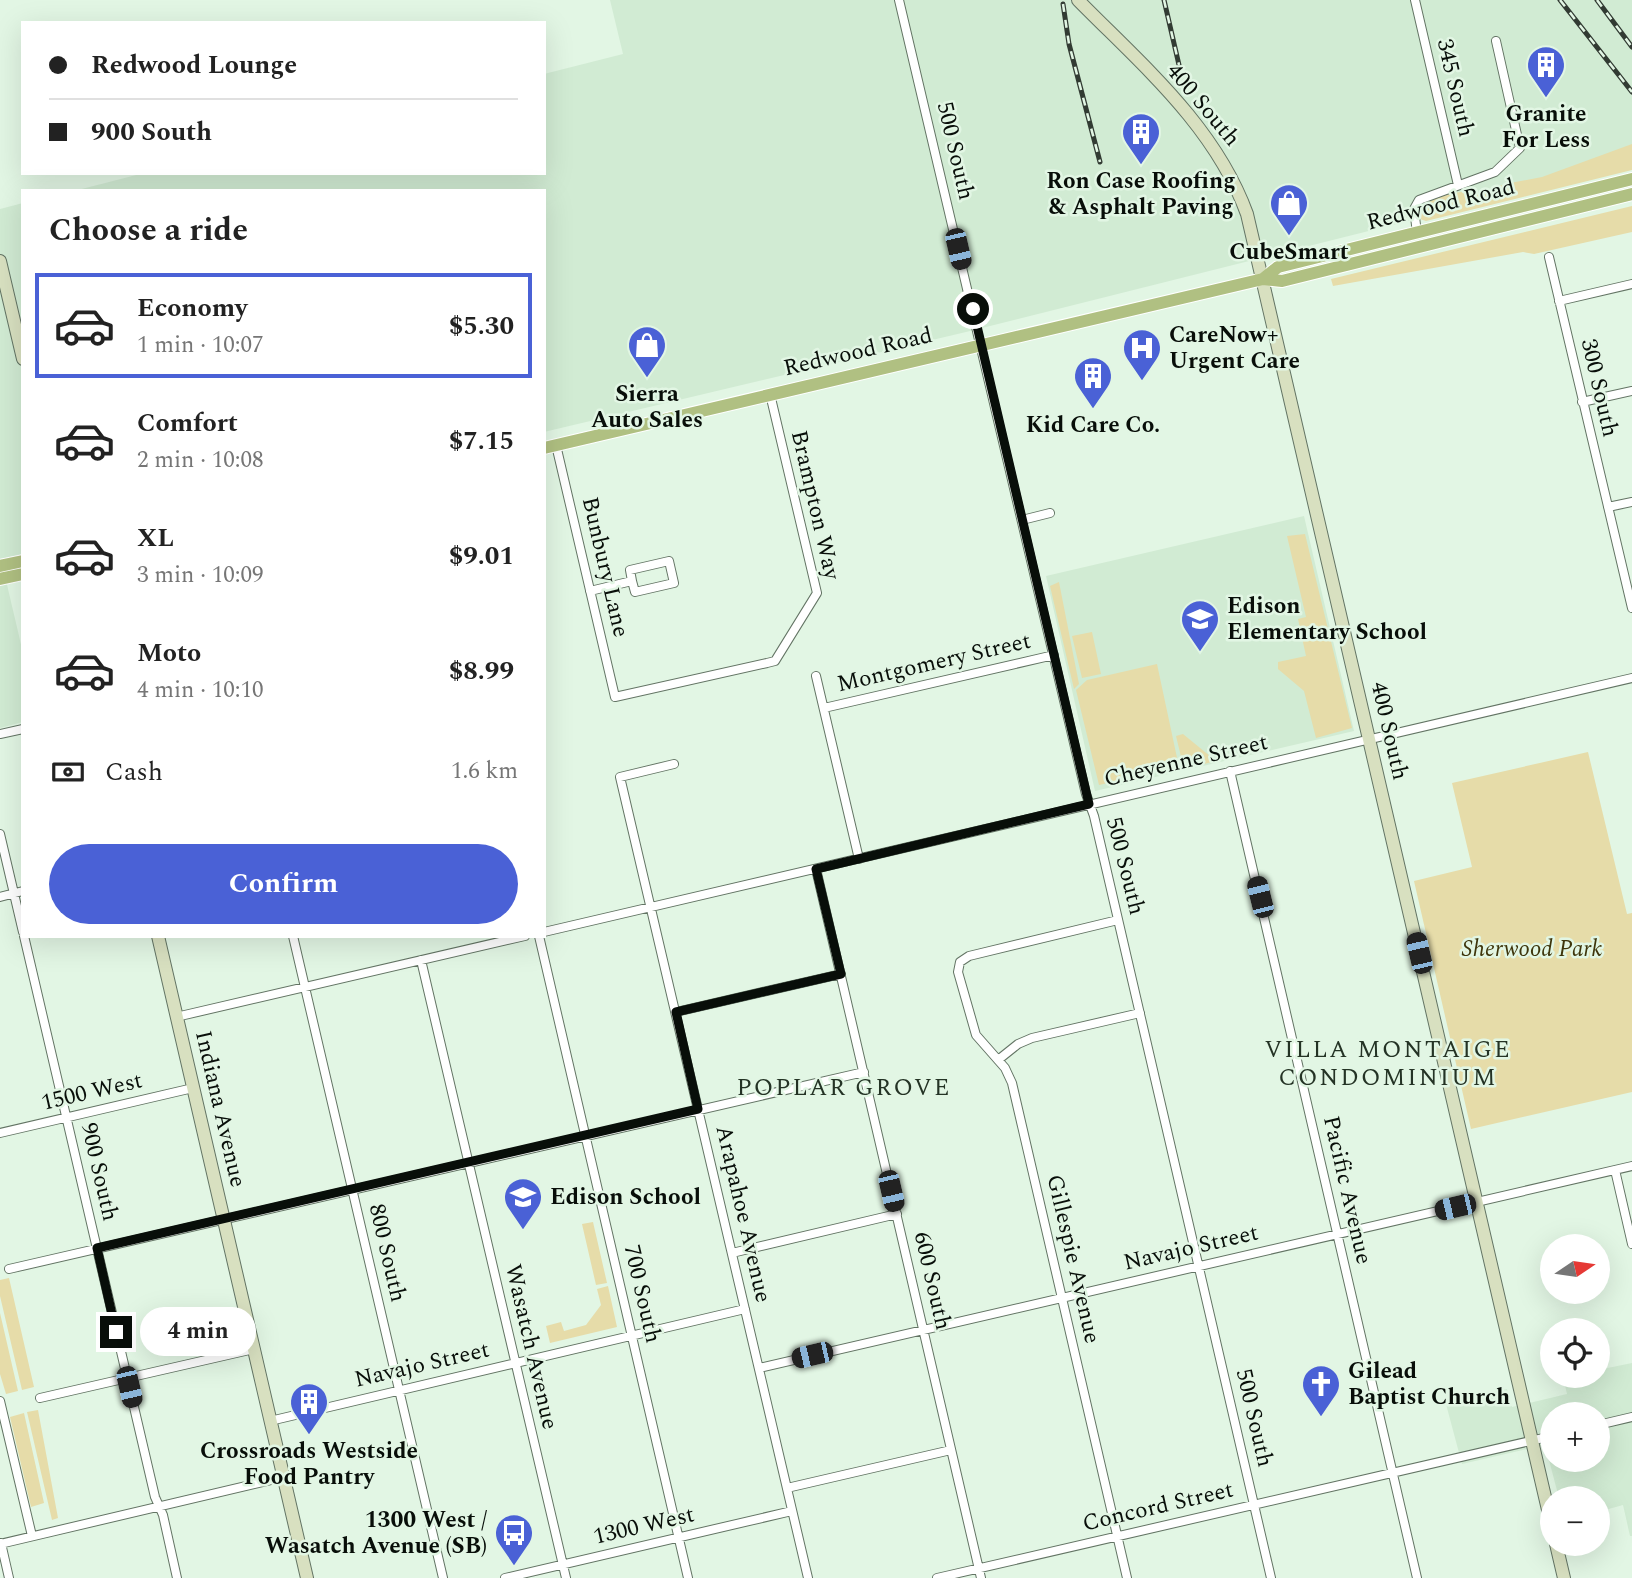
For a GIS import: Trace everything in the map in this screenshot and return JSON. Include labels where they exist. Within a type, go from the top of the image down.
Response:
[{"type":"main road","name":"400 South","points":[[1078,0],[1188,113],[1218,152],[1247,214],[1543,1486]]},
{"type":"main road","name":"Redwood Road","points":[[1263,279],[1278,267],[1632,179]]},
{"type":"main road","name":"Redwood Road","points":[[550,446],[1263,279],[1282,281],[1632,194]]},
{"type":"main road","points":[[0,261],[21,350]]},
{"type":"main road","points":[[0,566],[21,561]]},
{"type":"main road","points":[[0,579],[21,574]]},
{"type":"main road","name":"Indiana Avenue","points":[[158,938],[307,1578]]},
{"type":"main road","points":[[1559,1556],[1564,1578]]},
{"type":"street","name":"500 South","points":[[899,0],[1140,1013],[1271,1578]]},
{"type":"street","name":"345 South","points":[[1415,0],[1458,185]]},
{"type":"street","points":[[1417,233],[1414,209],[1419,200],[1495,172],[1520,148],[1496,41]]},
{"type":"street","name":"300 South","points":[[1549,257],[1632,608]]},
{"type":"street","points":[[1559,301],[1632,284]]},
{"type":"street","points":[[1582,402],[1632,391]]},
{"type":"street","name":"Brampton Way","points":[[615,698],[775,660],[817,593],[770,394]]},
{"type":"street","name":"Bunbury Lane","points":[[550,446],[561,464],[615,698]]},
{"type":"street","points":[[1608,507],[1632,502]]},
{"type":"street","points":[[1023,520],[1050,513]]},
{"type":"street","points":[[668,561],[674,583],[635,592],[632,581],[630,570],[668,561]]},
{"type":"street","points":[[590,591],[632,581]]},
{"type":"street","name":"Montgomery Street","points":[[824,708],[1054,655]]},
{"type":"street","points":[[816,676],[859,859]]},
{"type":"street","name":"Cheyenne Street","points":[[546,932],[1632,678]]},
{"type":"street","points":[[0,734],[21,729]]},
{"type":"street","name":"Arapahoe Avenue","points":[[674,764],[620,777],[808,1578]]},
{"type":"street","name":"Pacific Avenue","points":[[1230,771],[1417,1578]]},
{"type":"street","name":"900 South","points":[[0,834],[18,892],[21,917]]},
{"type":"street","name":"600 South","points":[[816,869],[981,1578]]},
{"type":"street","points":[[0,897],[18,892]]},
{"type":"street","name":"Gillespie Avenue","points":[[1118,920],[969,956],[960,961],[958,972],[972,1028],[980,1042],[998,1060],[1012,1083],[1127,1578]]},
{"type":"street","name":"900 South","points":[[24,938],[127,1378],[177,1578]]},
{"type":"street","name":"800 South","points":[[293,938],[443,1578]]},
{"type":"street","points":[[176,1017],[516,938]]},
{"type":"street","name":"700 South","points":[[539,938],[688,1578]]},
{"type":"street","name":"Wasatch Avenue","points":[[421,960],[565,1578]]},
{"type":"street","points":[[676,1012],[841,974]]},
{"type":"street","points":[[998,1060],[1018,1044],[1032,1038],[1140,1013]]},
{"type":"street","points":[[9,1269],[863,1072]]},
{"type":"street","name":"1500 West","points":[[0,1133],[193,1088]]},
{"type":"street","name":"Navajo Street","points":[[759,1368],[1632,1166]]},
{"type":"street","points":[[1615,1170],[1632,1244]]},
{"type":"street","points":[[732,1253],[897,1214]]},
{"type":"street","name":"Navajo Street","points":[[270,1421],[745,1309]]},
{"type":"street","points":[[40,1398],[254,1349]]},
{"type":"street","points":[[0,1405],[32,1536]]},
{"type":"street","points":[[1610,1422],[1632,1417]]},
{"type":"street","name":"Concord Street","points":[[937,1578],[1540,1438]]},
{"type":"street","points":[[787,1488],[951,1450]]},
{"type":"street","points":[[9,1578],[0,1543],[284,1477]]},
{"type":"street","name":"1300 West","points":[[505,1578],[792,1511]]},
{"type":"shaded area","points":[[610,0],[1632,0],[1632,165],[966,332],[546,432],[546,189],[82,189],[136,175],[546,175],[546,73],[623,54]]},
{"type":"shaded area","points":[[21,204],[21,554],[1,559],[21,644],[21,723],[0,728],[0,209]]},
{"type":"shaded area","name":"Edison Elementary School","points":[[1304,516],[1354,731],[1095,791],[1046,576]]},
{"type":"shaded area","points":[[1632,1363],[1632,1536],[1623,1505],[1610,1509],[1610,1486],[1556,1486],[1552,1472],[1610,1472],[1610,1402],[1540,1402],[1540,1446],[1462,1464],[1446,1404],[1507,1389],[1512,1407],[1567,1394],[1566,1388],[1610,1388],[1610,1368]]},
{"type":"green space","points":[[1632,144],[1632,170],[1426,221],[1420,219],[1421,212],[1430,201],[1446,195],[1470,190],[1476,195],[1505,184],[1542,177]]},
{"type":"green space","points":[[1632,206],[1632,232],[1534,254],[1523,252],[1333,286],[1331,279]]},
{"type":"green space","points":[[1305,534],[1352,728],[1316,738],[1304,691],[1278,669],[1278,662],[1306,656],[1298,619],[1306,617],[1287,536]]},
{"type":"green space","points":[[1059,582],[1079,684],[1074,689],[1050,586]]},
{"type":"green space","points":[[1092,632],[1101,674],[1082,678],[1072,636]]},
{"type":"green space","points":[[1157,664],[1179,767],[1099,785],[1076,690],[1087,680]]},
{"type":"green space","points":[[1183,734],[1216,761],[1184,769],[1176,736]]},
{"type":"green space","name":"Sherwood Park","points":[[1588,752],[1627,914],[1632,913],[1632,1092],[1471,1129],[1414,881],[1472,867],[1452,783]]},
{"type":"green space","points":[[593,1222],[607,1283],[596,1285],[582,1224]]},
{"type":"green space","points":[[9,1278],[34,1387],[22,1390],[0,1296],[0,1280]]},
{"type":"green space","points":[[608,1286],[617,1327],[550,1343],[546,1326],[561,1322],[564,1331],[586,1325],[601,1305],[597,1289]]},
{"type":"green space","points":[[0,1313],[18,1391],[6,1394],[0,1374]]},
{"type":"green space","points":[[38,1410],[58,1518],[52,1520],[27,1412]]},
{"type":"green space","points":[[24,1413],[44,1503],[31,1507],[10,1417]]},
{"type":"railway","points":[[1164,0],[1179,65]]},
{"type":"railway","points":[[1560,0],[1632,92]]},
{"type":"railway","points":[[1597,0],[1632,47]]},
{"type":"railway","points":[[1063,4],[1069,44],[1100,162]]},
{"type":"place","name":"Granite For Less","points":[[1546,99]]},
{"type":"place","name":"Ron Case Roofing & Asphalt Paving","points":[[1141,166]]},
{"type":"place","name":"CubeSmart","points":[[1289,237]]},
{"type":"place","name":"Sierra Auto Sales","points":[[647,379]]},
{"type":"place","name":"CareNow+ Urgent Care","points":[[1142,382]]},
{"type":"place","name":"Kid Care Co.","points":[[1093,410]]},
{"type":"place","name":"Edison Elementary School","points":[[1200,653]]},
{"type":"place","name":"Edison School","points":[[523,1231]]},
{"type":"place","name":"Gilead Baptist Church","points":[[1321,1418]]},
{"type":"place","name":"Crossroads Westside Food Pantry","points":[[309,1436]]},
{"type":"place","name":"1300 West / Wasatch Avenue (SB)","points":[[514,1567]]},
{"type":"district","name":"VILLA MONTAIGE CONDOMINIUM","points":[[1388,1064]]},
{"type":"district","name":"POPLAR GROVE","points":[[844,1088]]},
{"type":"route","points":[[116,1332],[97,1248],[698,1109],[676,1012],[841,974],[816,869],[1089,804],[973,309]]}]
